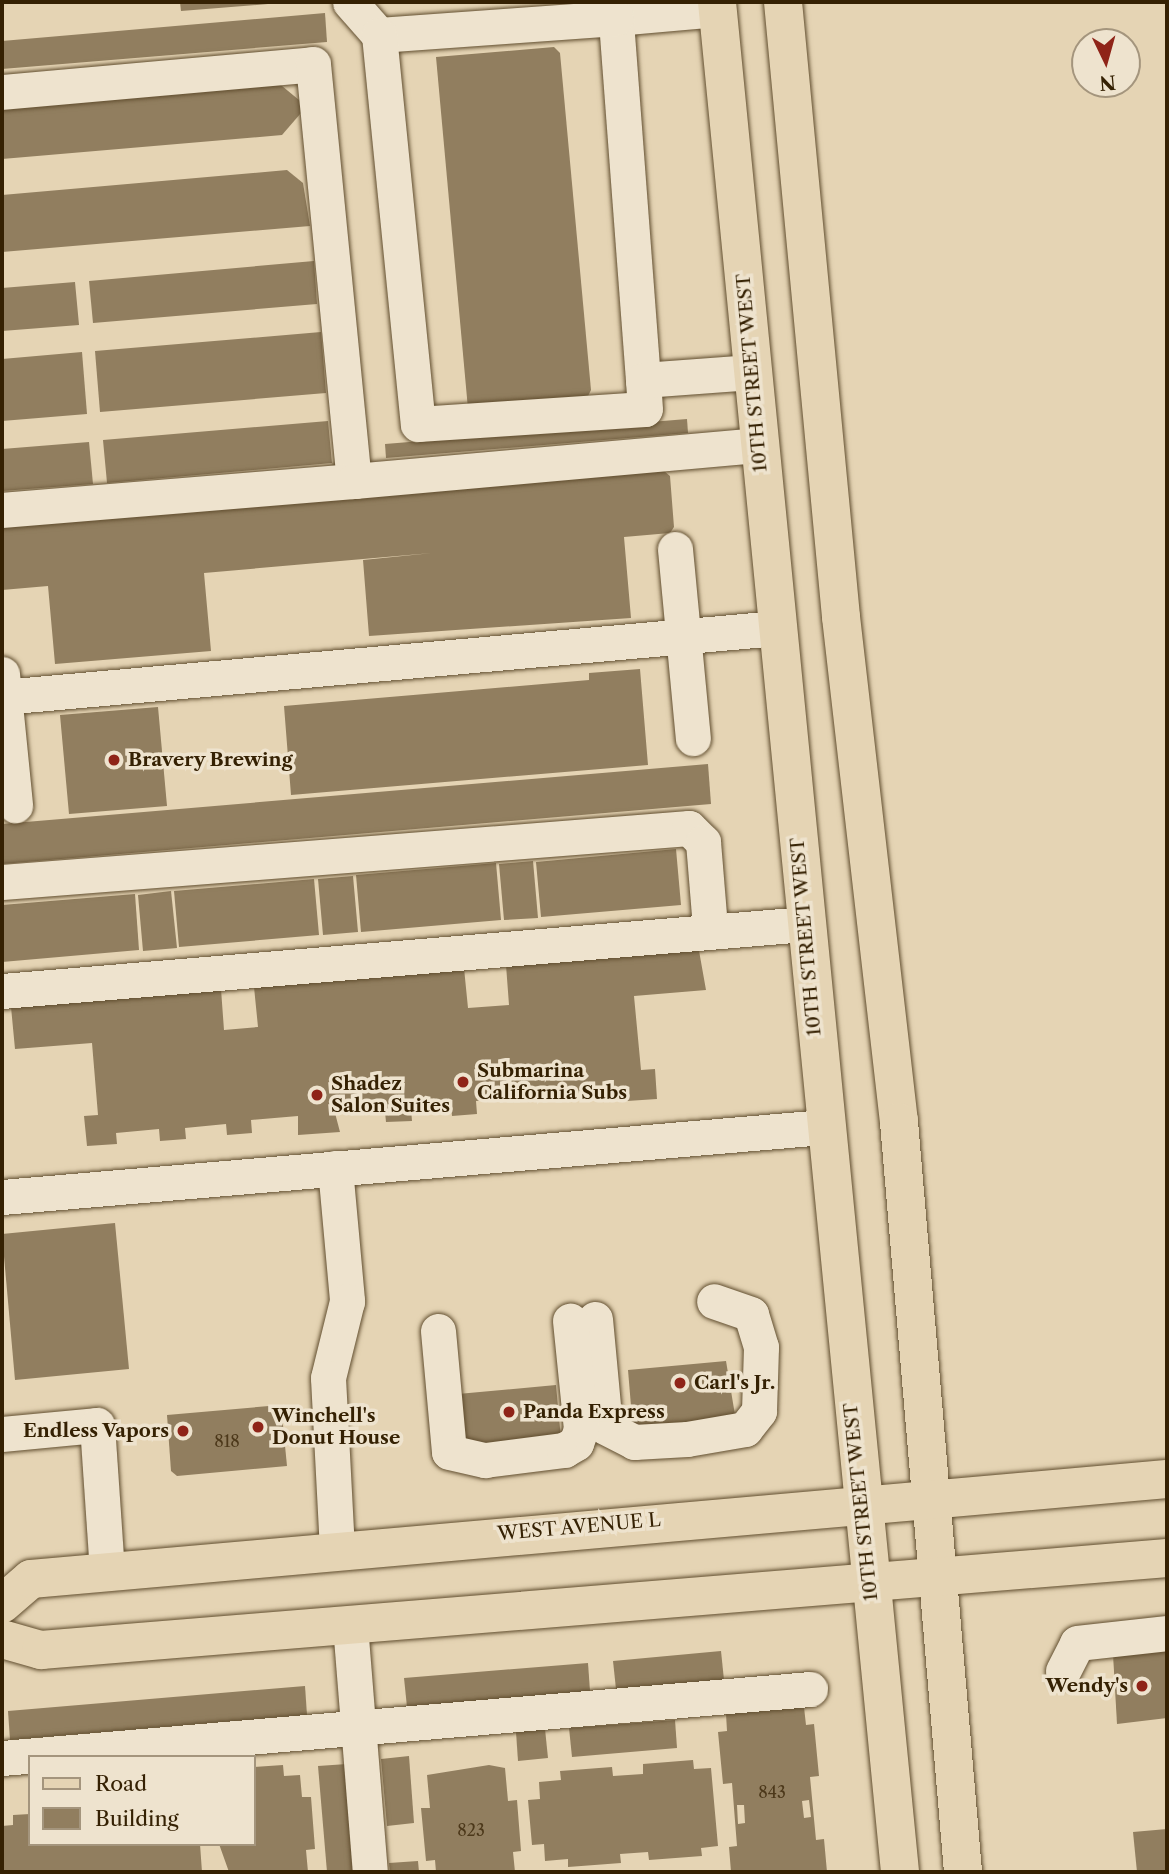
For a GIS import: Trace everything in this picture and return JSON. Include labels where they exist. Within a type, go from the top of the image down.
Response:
[{"type":"main road","points":[[783,2],[841,617],[900,1122],[929,1499],[963,1872]]},
{"type":"main road","name":"10TH STREET WEST","points":[[717,6],[804,924],[900,1872]]},
{"type":"main road","name":"WEST AVENUE L","points":[[2,1604],[31,1578],[861,1503],[1167,1479]]},
{"type":"main road","points":[[2,1639],[41,1650],[936,1580],[1167,1559]]},
{"type":"lane","points":[[350,2],[379,35],[418,424],[645,409],[616,18]]},
{"type":"lane","points":[[379,35],[616,18],[717,6]]},
{"type":"lane","points":[[2,92],[313,64],[354,481]]},
{"type":"lane","points":[[643,380],[752,372]]},
{"type":"lane","points":[[2,510],[759,444]]},
{"type":"lane","points":[[675,549],[693,738]]},
{"type":"lane","points":[[15,804],[3,689],[683,638],[776,628]]},
{"type":"lane","points":[[2,882],[689,828],[702,842],[710,927]]},
{"type":"lane","points":[[2,991],[710,927],[804,924]]},
{"type":"lane","points":[[2,1198],[824,1126]]},
{"type":"lane","points":[[335,1168],[347,1301],[328,1378],[326,1414],[337,1549]]},
{"type":"lane","points":[[438,1331],[449,1452],[485,1460],[564,1450],[576,1443],[581,1429],[582,1320],[605,1427],[634,1442],[687,1439],[745,1429],[760,1411],[761,1348],[751,1314],[714,1301]]},
{"type":"lane","points":[[2,1434],[97,1424],[107,1572]]},
{"type":"lane","points":[[350,1625],[370,1872]]},
{"type":"lane","points":[[1063,1671],[1077,1643],[1167,1633]]},
{"type":"lane","points":[[47,1755],[810,1689]]},
{"type":"lane","points":[[2,1759],[28,1757]]},
{"type":"building","points":[[180,2],[268,2],[268,4],[181,11]]},
{"type":"building","points":[[325,13],[327,42],[2,69],[2,41]]},
{"type":"building","points":[[554,47],[560,53],[591,390],[587,398],[468,409],[436,57]]},
{"type":"building","points":[[276,81],[299,100],[301,113],[282,135],[2,159],[2,104]]},
{"type":"building","points":[[287,170],[303,183],[310,226],[2,252],[2,195]]},
{"type":"building","points":[[314,261],[317,304],[93,323],[89,281]]},
{"type":"building","points":[[75,282],[79,325],[2,331],[2,288]]},
{"type":"building","points":[[321,332],[326,393],[100,412],[95,351]]},
{"type":"building","points":[[82,352],[87,414],[2,421],[2,359]]},
{"type":"building","points":[[687,419],[688,433],[386,458],[385,444]]},
{"type":"building","points":[[328,421],[332,463],[107,483],[103,440]]},
{"type":"building","points":[[89,442],[93,484],[2,491],[2,449]]},
{"type":"building","points":[[664,471],[670,476],[674,527],[670,533],[624,537],[631,618],[369,636],[363,560],[432,553],[204,573],[211,651],[55,664],[48,586],[2,590],[2,527]]},
{"type":"building","points":[[640,669],[648,765],[291,795],[284,706],[589,680],[589,673]]},
{"type":"building","name":"Bravery Brewing","points":[[158,707],[167,806],[69,814],[60,715]]},
{"type":"building","points":[[708,764],[711,804],[2,864],[2,824]]},
{"type":"building","points":[[676,849],[681,905],[541,917],[536,862]]},
{"type":"building","points":[[533,861],[538,918],[504,920],[499,864]]},
{"type":"building","points":[[496,863],[501,920],[361,932],[356,875]]},
{"type":"building","points":[[353,876],[358,932],[323,935],[318,879]]},
{"type":"building","points":[[314,879],[319,935],[179,947],[174,891]]},
{"type":"building","points":[[171,891],[177,948],[143,951],[138,895]]},
{"type":"building","points":[[135,894],[139,950],[2,962],[2,905]]},
{"type":"building","points":[[698,945],[706,990],[634,996],[641,1070],[655,1069],[657,1099],[627,1101],[626,1089],[522,1097],[476,1101],[477,1114],[452,1116],[451,1105],[411,1109],[412,1121],[386,1122],[385,1112],[335,1113],[340,1132],[298,1135],[298,1116],[251,1120],[252,1133],[227,1135],[226,1124],[185,1128],[186,1139],[160,1141],[159,1129],[116,1133],[117,1144],[87,1146],[84,1116],[98,1115],[92,1043],[15,1049],[11,1007],[221,989],[224,1030],[258,1027],[254,987],[464,968],[468,1008],[509,1005],[506,965]]},
{"type":"building","points":[[115,1223],[129,1369],[15,1380],[2,1234]]},
{"type":"building","name":"Carl's Jr.","points":[[726,1361],[736,1421],[633,1430],[628,1370]]},
{"type":"building","name":"Panda Express","points":[[556,1385],[561,1439],[464,1454],[458,1394]]},
{"type":"building","points":[[281,1405],[287,1466],[177,1476],[171,1471],[167,1415]]},
{"type":"building","name":"Wendy's","points":[[1167,1646],[1167,1718],[1117,1724],[1113,1654]]},
{"type":"building","points":[[721,1651],[724,1680],[616,1689],[613,1661]]},
{"type":"building","points":[[588,1663],[590,1691],[407,1707],[404,1678]]},
{"type":"building","points":[[305,1686],[307,1715],[10,1740],[8,1711]]},
{"type":"building","points":[[804,1707],[806,1725],[814,1724],[819,1776],[810,1777],[816,1840],[824,1839],[827,1872],[731,1872],[729,1847],[737,1846],[732,1783],[723,1784],[718,1732],[727,1731],[726,1714]],"holes":[[[809,1800],[811,1817],[804,1818],[802,1801]],[[737,1805],[744,1805],[745,1823],[738,1824]]]},
{"type":"building","points":[[675,1720],[677,1748],[572,1757],[569,1728]]},
{"type":"building","points":[[545,1729],[548,1758],[518,1761],[516,1732]]},
{"type":"building","points":[[409,1756],[414,1823],[387,1826],[381,1759]]},
{"type":"building","points":[[693,1760],[694,1769],[711,1768],[718,1846],[701,1848],[702,1856],[649,1860],[648,1852],[620,1854],[621,1863],[568,1867],[568,1859],[545,1861],[544,1844],[532,1845],[528,1800],[540,1799],[539,1782],[561,1780],[560,1771],[612,1767],[613,1776],[643,1774],[643,1764]]},
{"type":"building","points":[[347,1764],[356,1872],[327,1872],[318,1766]]},
{"type":"building","points":[[283,1765],[284,1776],[300,1775],[302,1797],[311,1797],[315,1849],[306,1850],[308,1872],[229,1872],[220,1846],[256,1846],[256,1767]]},
{"type":"building","points":[[489,1765],[505,1768],[508,1801],[517,1800],[521,1851],[513,1852],[515,1872],[436,1872],[435,1860],[426,1861],[421,1808],[430,1808],[427,1775]]},
{"type":"building","points":[[28,1814],[28,1846],[200,1846],[202,1872],[2,1872],[2,1826],[13,1825],[13,1815]]},
{"type":"building","points":[[1167,1829],[1167,1872],[1137,1872],[1133,1832]]},
{"type":"building","points":[[418,1861],[419,1872],[390,1872],[389,1863]]},
{"type":"place","name":"Bravery Brewing","points":[[114,760]]},
{"type":"place","name":"Submarina California Subs","points":[[463,1082]]},
{"type":"place","name":"Shadez Salon Suites","points":[[317,1095]]},
{"type":"place","name":"Carl's Jr.","points":[[680,1383]]},
{"type":"place","name":"Panda Express","points":[[509,1412]]},
{"type":"place","name":"Winchell's Donut House","points":[[258,1427]]},
{"type":"place","name":"Endless Vapors","points":[[183,1431]]},
{"type":"place","name":"Wendy's","points":[[1142,1686]]}]
